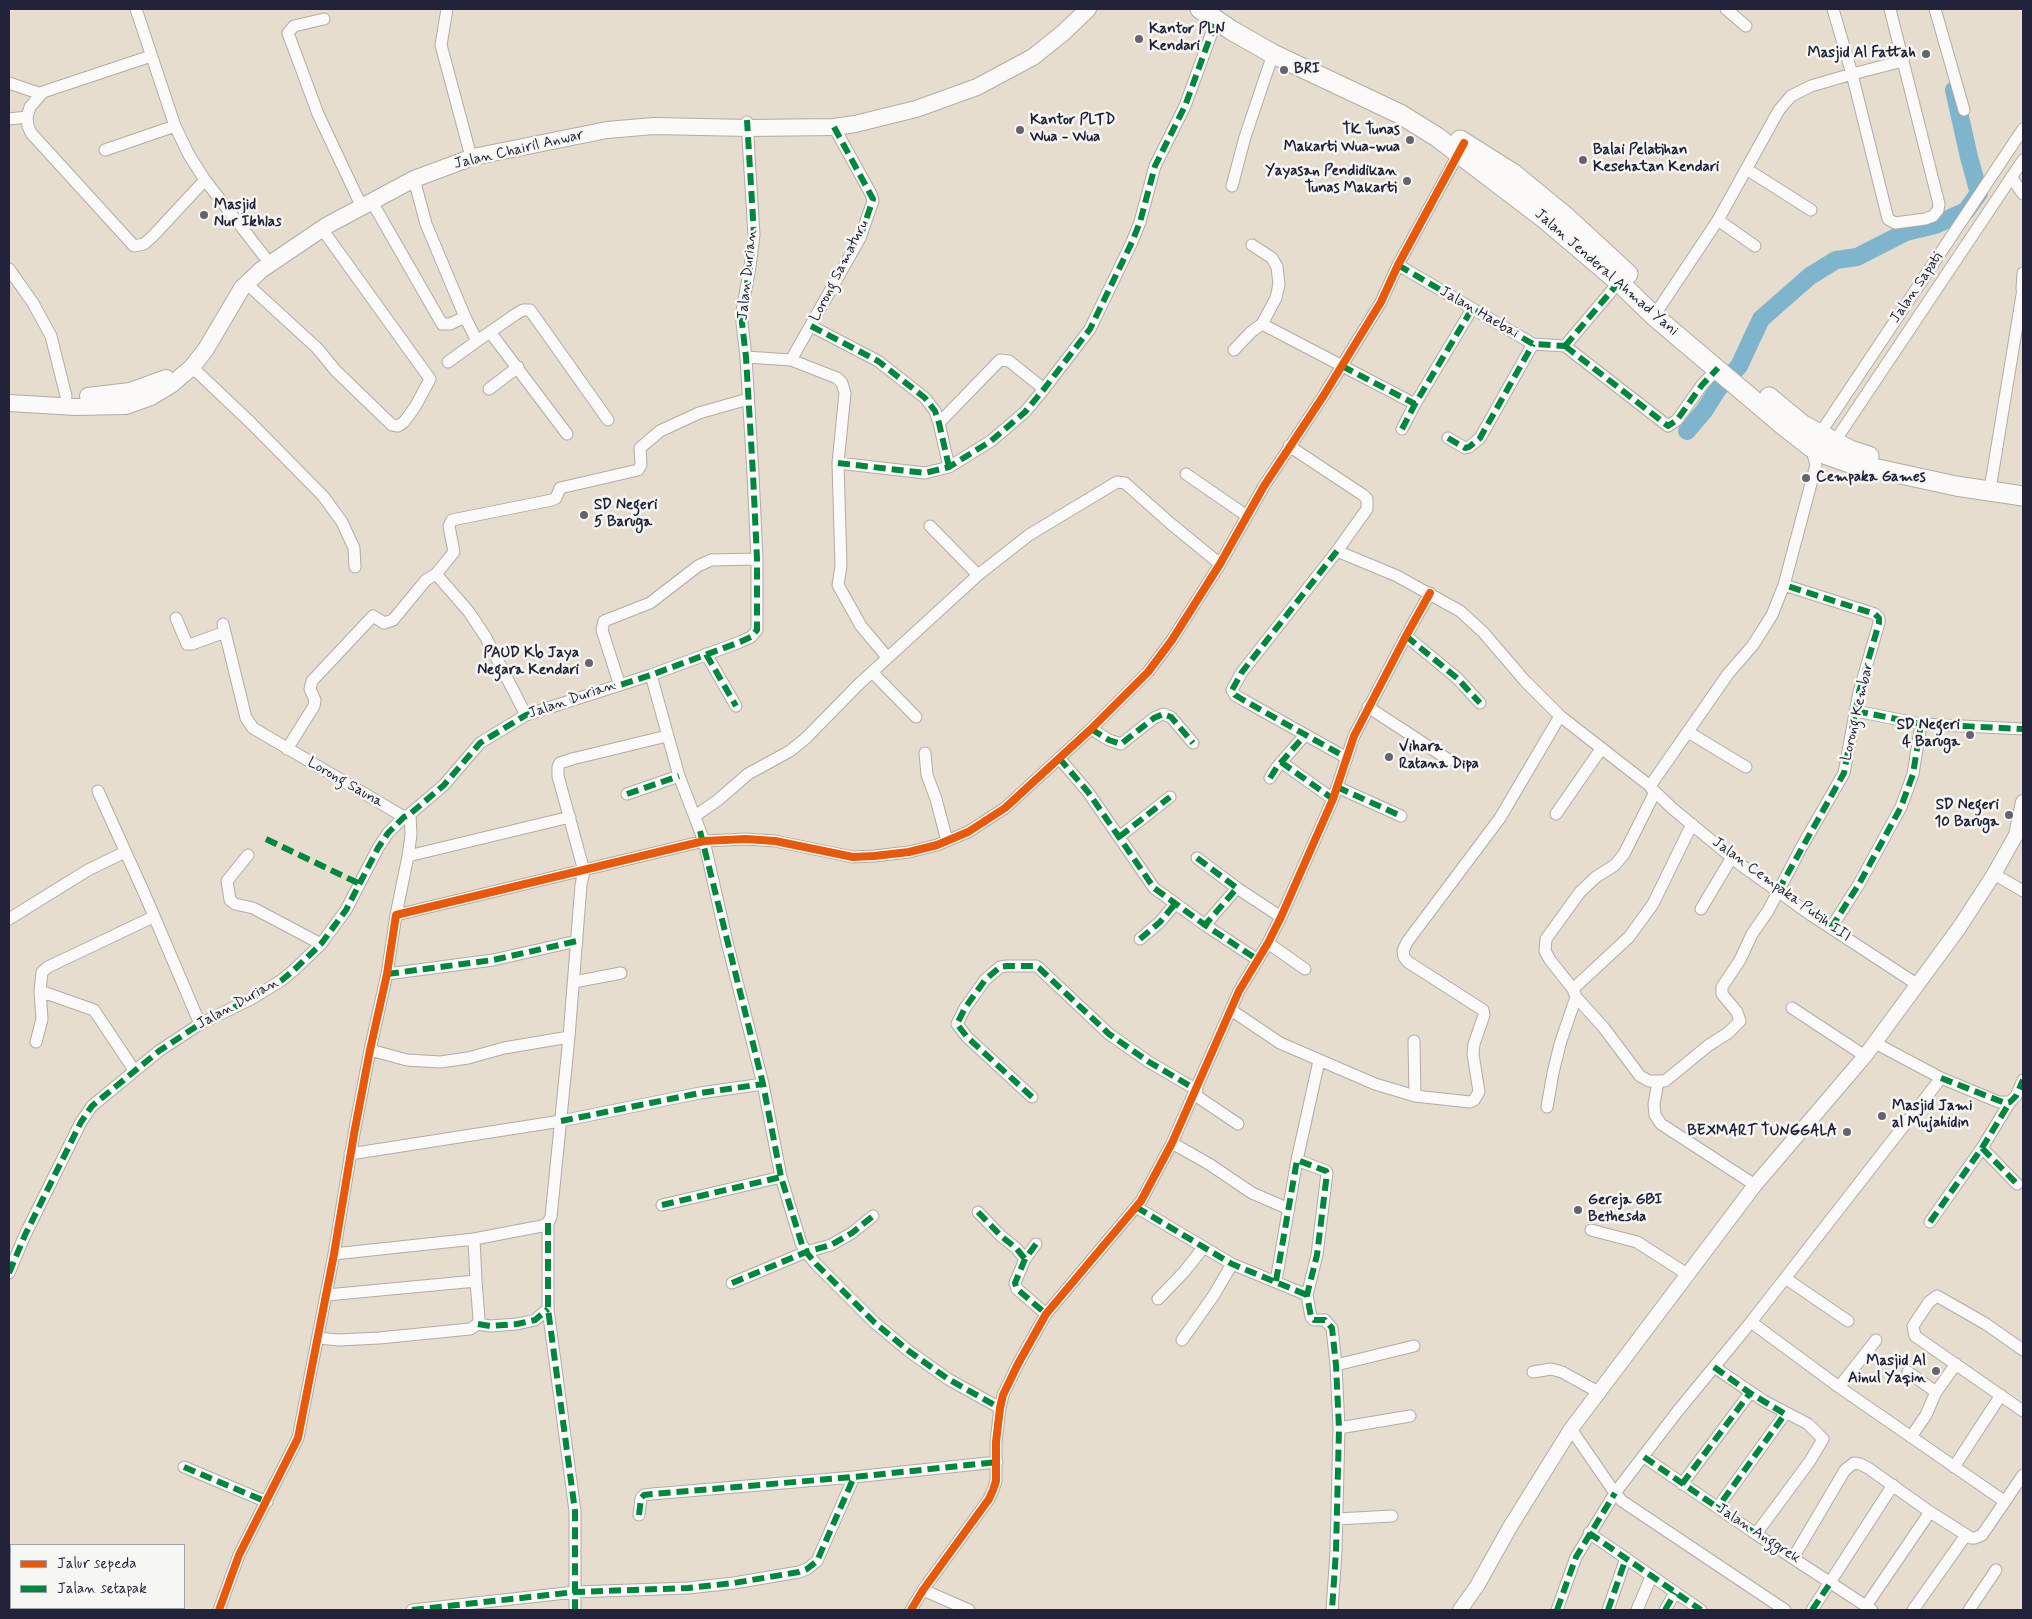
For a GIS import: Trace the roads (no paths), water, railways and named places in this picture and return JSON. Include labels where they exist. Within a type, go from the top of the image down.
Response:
[{"type":"highway","name":"Jalan Jenderal Ahmad Yani","points":[[1200,9],[1389,96],[1428,118],[1461,149],[1619,282],[1658,311],[1731,374],[1803,425],[1822,448],[1850,463],[1956,486],[2023,496]]},
{"type":"highway","name":"Jalan Jenderal Ahmad Yani","points":[[1216,15],[1273,54],[1400,114],[1437,137],[1514,174],[1565,216],[1658,311]]},
{"type":"highway","name":"Jalan Jenderal Ahmad Yani","points":[[1822,448],[1850,450],[1991,483],[2023,486]]},
{"type":"main road","name":"Jalan Chairil Anwar","points":[[9,398],[76,406],[126,406],[151,397],[172,385],[192,368],[206,349],[246,283],[269,264],[322,229],[426,168],[470,153],[628,122],[659,120],[834,127],[855,124],[907,111],[956,96],[977,87],[1033,57],[1079,9]]},
{"type":"main road","name":"Jalan Chairil Anwar","points":[[9,398],[106,395],[130,392],[150,385],[178,370],[188,361],[236,287],[264,256],[296,236],[414,179],[474,157],[606,130],[654,126],[840,122],[911,104],[975,81],[1008,65],[1088,9]]},
{"type":"street","points":[[136,9],[175,126],[189,155],[205,180],[264,256]]},
{"type":"street","points":[[447,9],[441,46],[470,153]]},
{"type":"street","points":[[1726,9],[1746,26]]},
{"type":"street","points":[[1833,9],[1852,74],[1888,219],[1895,224],[1933,216],[1938,210],[1938,204],[1890,9]]},
{"type":"street","points":[[1935,9],[1964,110]]},
{"type":"street","points":[[838,464],[925,474],[949,467],[991,441],[1025,412],[1090,329],[1132,242],[1140,222],[1155,166],[1185,106],[1216,15]]},
{"type":"street","points":[[324,19],[294,26],[288,33],[318,114],[366,202],[442,324],[450,324],[465,317]]},
{"type":"street","points":[[1232,186],[1245,137],[1273,54]]},
{"type":"street","points":[[151,56],[50,88],[41,94],[30,108],[27,117],[31,133],[135,247],[144,244],[153,236],[205,180]]},
{"type":"street","points":[[1658,311],[1718,220],[1748,170],[1780,110],[1791,96],[1811,86],[1903,61]]},
{"type":"street","points":[[9,82],[41,94]]},
{"type":"street","points":[[9,119],[27,117]]},
{"type":"street","name":"Jalan Durian","points":[[9,1273],[25,1235],[81,1122],[95,1103],[134,1070],[200,1024],[251,999],[282,980],[321,944],[346,910],[378,848],[388,834],[444,785],[480,743],[526,715],[619,683],[651,675],[740,642],[757,630],[757,559],[742,311],[754,235],[748,124]]},
{"type":"street","points":[[106,150],[175,126]]},
{"type":"street","name":"Lorong Samaturu","points":[[792,360],[860,238],[873,201],[834,127]]},
{"type":"street","name":"Jalan Sapati","points":[[1822,448],[2023,130]]},
{"type":"street","points":[[396,915],[704,841],[746,838],[775,841],[853,857],[909,852],[947,841],[968,832],[1005,808],[1091,729],[1148,672],[1160,656],[1220,564],[1289,446],[1342,366],[1381,302],[1398,265],[1461,149]]},
{"type":"street","name":"Jalan Sapati","points":[[1822,448],[2023,160]]},
{"type":"street","points":[[1748,170],[1811,210]]},
{"type":"street","points":[[2011,177],[2023,194]]},
{"type":"street","points":[[414,179],[426,224],[477,341]]},
{"type":"street","points":[[1718,220],[1755,246]]},
{"type":"street","points":[[246,283],[317,348],[336,371],[392,425],[398,426],[404,422],[415,407],[430,378],[322,229]]},
{"type":"street","points":[[1234,350],[1251,332],[1262,324],[1276,298],[1279,284],[1277,267],[1272,258],[1252,245]]},
{"type":"street","name":"Jalan Haebai","points":[[1398,265],[1533,344],[1565,346]]},
{"type":"street","points":[[9,269],[33,303],[51,336],[66,396]]},
{"type":"street","points":[[1991,483],[2023,289],[2023,273]]},
{"type":"street","points":[[1619,282],[1565,346],[1668,426],[1677,420],[1702,385],[1731,374]]},
{"type":"street","points":[[1402,429],[1472,309]]},
{"type":"street","points":[[448,362],[516,314],[523,310],[530,310],[608,420]]},
{"type":"street","points":[[1262,324],[1415,404]]},
{"type":"street","points":[[811,326],[861,350],[888,368],[925,398],[935,411],[949,467]]},
{"type":"street","points":[[490,332],[567,434]]},
{"type":"street","points":[[1448,438],[1465,448],[1469,448],[1480,438],[1533,344]]},
{"type":"street","points":[[746,356],[792,360],[837,378],[844,388],[838,464],[840,566],[838,585],[860,626],[887,657]]},
{"type":"street","points":[[939,423],[1000,360],[1009,361],[1044,389]]},
{"type":"street","points":[[489,389],[518,367]]},
{"type":"street","points":[[192,368],[251,423],[323,496],[342,522],[354,548],[356,567]]},
{"type":"street","points":[[287,749],[314,706],[315,700],[310,689],[312,681],[373,616],[384,623],[393,620],[426,580],[436,574],[454,552],[449,526],[452,520],[552,500],[556,498],[560,488],[638,470],[641,466],[640,448],[660,431],[699,413],[748,399]]},
{"type":"street","points":[[1289,446],[1367,499],[1367,509],[1232,687],[1235,695],[1347,758]]},
{"type":"street","points":[[1755,1186],[1661,1124],[1655,1115],[1654,1104],[1658,1082],[1649,1081],[1640,1076],[1604,1028],[1574,993],[1545,951],[1546,939],[1580,892],[1596,877],[1615,864],[1624,854],[1652,789],[1728,674],[1753,645],[1766,625],[1784,586],[1822,448]]},
{"type":"street","points":[[1186,474],[1247,516]]},
{"type":"street","points":[[695,816],[718,800],[748,774],[790,751],[887,657],[978,575],[1045,524],[1106,487],[1121,481],[1139,494],[1170,523],[1220,564]]},
{"type":"street","points":[[930,526],[978,575]]},
{"type":"street","name":"Jalan Cempaka Putih III","points":[[1337,551],[1397,576],[1460,611],[1483,632],[1525,681],[1560,716],[1652,789],[1732,857],[1831,928],[1918,986]]},
{"type":"street","points":[[619,683],[602,630],[604,621],[650,603],[698,566],[711,560],[757,559]]},
{"type":"street","points":[[436,574],[469,612],[485,636],[526,715]]},
{"type":"street","name":"Lorong Kembar","points":[[1658,1082],[1665,1080],[1709,1045],[1728,1033],[1740,1021],[1737,1012],[1722,994],[1722,986],[1742,956],[1752,934],[1768,911],[1844,773],[1860,692],[1877,632],[1879,618],[1875,614],[1849,604],[1784,586]]},
{"type":"street","points":[[911,1610],[923,1590],[988,1499],[996,1481],[996,1442],[1000,1408],[1003,1395],[1018,1364],[1046,1314],[1136,1207],[1172,1143],[1196,1093],[1239,991],[1268,944],[1281,917],[1333,799],[1354,736],[1430,593]]},
{"type":"street","name":"Lorong Sauna","points":[[176,618],[187,644],[192,644],[224,628],[246,718],[252,728],[407,816]]},
{"type":"street","points":[[1406,636],[1456,678],[1480,703]]},
{"type":"street","points":[[706,654],[736,706]]},
{"type":"street","points":[[872,672],[916,717]]},
{"type":"street","points":[[651,675],[679,776],[704,841],[763,1084],[781,1177],[798,1235],[806,1252],[875,1323],[910,1352],[948,1379],[1000,1408]]},
{"type":"street","points":[[1368,707],[1449,760]]},
{"type":"street","points":[[1856,711],[1921,724],[2023,729]]},
{"type":"street","points":[[1091,729],[1109,740],[1121,744],[1154,718],[1163,714],[1171,717],[1193,743]]},
{"type":"street","points":[[1231,1010],[1280,1043],[1375,1084],[1414,1096],[1470,1102],[1474,1100],[1479,1092],[1474,1064],[1474,1044],[1484,1015],[1480,1008],[1408,962],[1404,957],[1403,951],[1407,942],[1500,818],[1560,716]]},
{"type":"street","points":[[1831,928],[1901,807],[1913,774],[1921,724]]},
{"type":"street","points":[[1688,732],[1746,767]]},
{"type":"street","points":[[1270,778],[1281,762],[1306,735]]},
{"type":"street","points":[[576,1610],[575,1511],[548,1309],[548,1224],[551,1217],[561,1121],[581,885],[584,871],[558,776],[558,766],[560,763],[668,736]]},
{"type":"street","points":[[1556,814],[1601,749]]},
{"type":"street","points":[[925,752],[927,775],[936,799],[947,841]]},
{"type":"street","points":[[1059,758],[1088,792],[1154,888],[1258,960]]},
{"type":"street","points":[[1281,762],[1333,799]]},
{"type":"street","points":[[627,794],[679,776]]},
{"type":"street","points":[[1337,787],[1401,816]]},
{"type":"street","points":[[98,791],[200,1024]]},
{"type":"street","points":[[1119,837],[1170,797]]},
{"type":"street","points":[[1460,1610],[1477,1586],[1510,1527],[1571,1429],[1755,1186],[1875,1043],[1918,986],[1994,874],[2016,835],[2023,802]]},
{"type":"street","points":[[218,1610],[239,1555],[298,1438],[334,1254],[350,1154],[387,974],[408,856],[411,835],[407,816]]},
{"type":"street","points":[[408,856],[570,817]]},
{"type":"street","points":[[1547,1106],[1560,1044],[1574,993],[1629,937],[1653,904],[1692,824]]},
{"type":"street","points":[[9,919],[88,870],[125,852]]},
{"type":"street","points":[[248,855],[227,880],[228,892],[233,903],[253,908],[321,944]]},
{"type":"street","points":[[1700,909],[1732,857]]},
{"type":"street","points":[[1197,858],[1237,888],[1281,917]]},
{"type":"street","points":[[1994,874],[2023,892]]},
{"type":"street","points":[[1205,925],[1237,888]]},
{"type":"street","points":[[1140,939],[1160,922],[1175,904]]},
{"type":"street","points":[[36,1042],[42,1019],[40,991],[42,972],[48,967],[153,917]]},
{"type":"street","points":[[387,974],[493,960],[577,941]]},
{"type":"street","points":[[1268,944],[1305,969]]},
{"type":"street","points":[[1032,1097],[967,1037],[957,1024],[965,1008],[985,980],[1000,968],[1007,966],[1036,966],[1039,968],[1109,1034],[1238,1124]]},
{"type":"street","points":[[574,982],[621,972]]},
{"type":"street","points":[[40,991],[94,1010],[134,1070]]},
{"type":"street","points":[[1792,1008],[1864,1056]]},
{"type":"street","points":[[370,1050],[407,1060],[440,1062],[468,1058],[504,1048],[569,1037]]},
{"type":"street","points":[[1414,1041],[1414,1096]]},
{"type":"street","points":[[1875,1043],[1941,1078],[1999,1102],[2010,1102]]},
{"type":"street","points":[[1276,1282],[1297,1160],[1318,1061]]},
{"type":"street","points":[[1556,1610],[1576,1557],[1615,1493],[1941,1078]]},
{"type":"street","points":[[1930,1222],[1982,1148],[2010,1102],[2016,1096],[2023,1080]]},
{"type":"street","points":[[350,1154],[561,1121],[700,1093],[763,1084]]},
{"type":"street","points":[[1172,1143],[1209,1164],[1252,1193],[1289,1209]]},
{"type":"street","points":[[1982,1148],[2017,1184]]},
{"type":"street","points":[[1297,1160],[1327,1173],[1317,1255],[1307,1295],[1311,1317],[1314,1320],[1325,1320],[1332,1328],[1336,1365],[1339,1428],[1332,1610]]},
{"type":"street","points":[[662,1205],[781,1177]]},
{"type":"street","points":[[1136,1207],[1232,1264],[1307,1295]]},
{"type":"street","points":[[978,1212],[1025,1259]]},
{"type":"street","points":[[732,1283],[841,1239],[873,1216]]},
{"type":"street","points":[[334,1254],[474,1239],[536,1228],[548,1224]]},
{"type":"street","points":[[1591,1230],[1637,1242],[1687,1274]]},
{"type":"street","points":[[474,1239],[479,1309],[478,1324]]},
{"type":"street","points":[[1036,1244],[1025,1259],[1015,1279],[1017,1288],[1046,1314]]},
{"type":"street","points":[[1158,1299],[1184,1272],[1203,1248]]},
{"type":"street","points":[[1182,1340],[1214,1295],[1232,1264]]},
{"type":"street","points":[[1785,1278],[1848,1321]]},
{"type":"street","points":[[326,1295],[476,1281]]},
{"type":"street","points":[[2023,1350],[1986,1324],[1937,1296],[1928,1302],[1913,1326],[1914,1336],[2023,1411]]},
{"type":"street","points":[[318,1338],[338,1340],[380,1338],[470,1329],[478,1324],[490,1326],[517,1324],[535,1320],[548,1309]]},
{"type":"street","points":[[1751,1322],[1839,1387],[2004,1501]]},
{"type":"street","points":[[1839,1387],[1876,1340]]},
{"type":"street","points":[[1336,1365],[1414,1346]]},
{"type":"street","points":[[1911,1437],[1926,1415],[1936,1392],[1956,1364]]},
{"type":"street","points":[[1714,1367],[1750,1393],[1785,1414],[1808,1424],[1822,1436],[1821,1445],[1810,1462],[1756,1534]]},
{"type":"street","points":[[1533,1372],[1551,1370],[1562,1372],[1600,1393]]},
{"type":"street","points":[[1908,1372],[1936,1392]]},
{"type":"street","points":[[1682,1484],[1750,1393]]},
{"type":"street","points":[[1954,1467],[2001,1395]]},
{"type":"street","points":[[1718,1507],[1785,1414]]},
{"type":"street","points":[[1339,1428],[1410,1416]]},
{"type":"street","points":[[1571,1429],[1615,1493],[1630,1506],[1786,1610]]},
{"type":"street","name":"Jalan Anggrek","points":[[1644,1457],[1756,1534],[1869,1608]]},
{"type":"street","points":[[639,1515],[639,1504],[644,1495],[854,1477],[997,1462]]},
{"type":"street","points":[[1794,1558],[1845,1470],[1854,1463],[1868,1468],[1930,1512],[1966,1535],[1975,1538],[1982,1535],[2023,1475]]},
{"type":"street","points":[[184,1467],[267,1502]]},
{"type":"street","points":[[412,1610],[575,1592],[688,1588],[743,1582],[799,1572],[807,1569],[817,1561],[854,1477]]},
{"type":"street","points":[[1812,1610],[1893,1485]]},
{"type":"street","points":[[1869,1608],[1930,1512]]},
{"type":"street","points":[[1337,1519],[1392,1516]]},
{"type":"street","points":[[1589,1533],[1701,1610]]},
{"type":"street","points":[[1913,1610],[1966,1535]]},
{"type":"street","points":[[1608,1610],[1626,1558]]},
{"type":"street","points":[[1969,1610],[1996,1570]]},
{"type":"street","points":[[1638,1610],[1651,1577]]},
{"type":"street","points":[[923,1590],[969,1610]]},
{"type":"street","points":[[1666,1610],[1675,1593]]},
{"type":"waterway","points":[[1687,431],[1704,411],[1718,389],[1739,366],[1761,319],[1810,276],[1836,260],[1857,257],[1906,232],[1935,225],[1966,211],[1979,193],[1954,90]]},
{"type":"place","name":"Kantor PLN Kendari","points":[[1139,39]]},
{"type":"place","name":"Masjid Al Fattah","points":[[1926,54]]},
{"type":"place","name":"BRI","points":[[1284,70]]},
{"type":"place","name":"Kantor PLTD Wua - Wua","points":[[1020,130]]},
{"type":"place","name":"TK Tunas Makarti Wua-wua","points":[[1410,140]]},
{"type":"place","name":"Balai Pelatihan Kesehatan Kendari","points":[[1583,160]]},
{"type":"place","name":"Yayasan Pendidikan Tunas Makarti","points":[[1407,181]]},
{"type":"place","name":"Masjid Nur Ikhlas","points":[[204,215]]},
{"type":"place","name":"Cempaka Games","points":[[1806,478]]},
{"type":"place","name":"SD Negeri 5 Baruga","points":[[584,515]]},
{"type":"place","name":"PAUD Kb Jaya Negara Kendari","points":[[589,663]]},
{"type":"place","name":"SD Negeri 4 Baruga","points":[[1970,735]]},
{"type":"place","name":"Vihara Ratana Dipa","points":[[1389,757]]},
{"type":"place","name":"SD Negeri 10 Baruga","points":[[2009,815]]},
{"type":"place","name":"Masjid Jami al Mujahidin","points":[[1882,1116]]},
{"type":"place","name":"BEXMART TUNGGALA","points":[[1847,1132]]},
{"type":"place","name":"Gereja GBI Bethesda","points":[[1578,1210]]},
{"type":"place","name":"Masjid Al Ainul Yaqin","points":[[1936,1371]]}]
